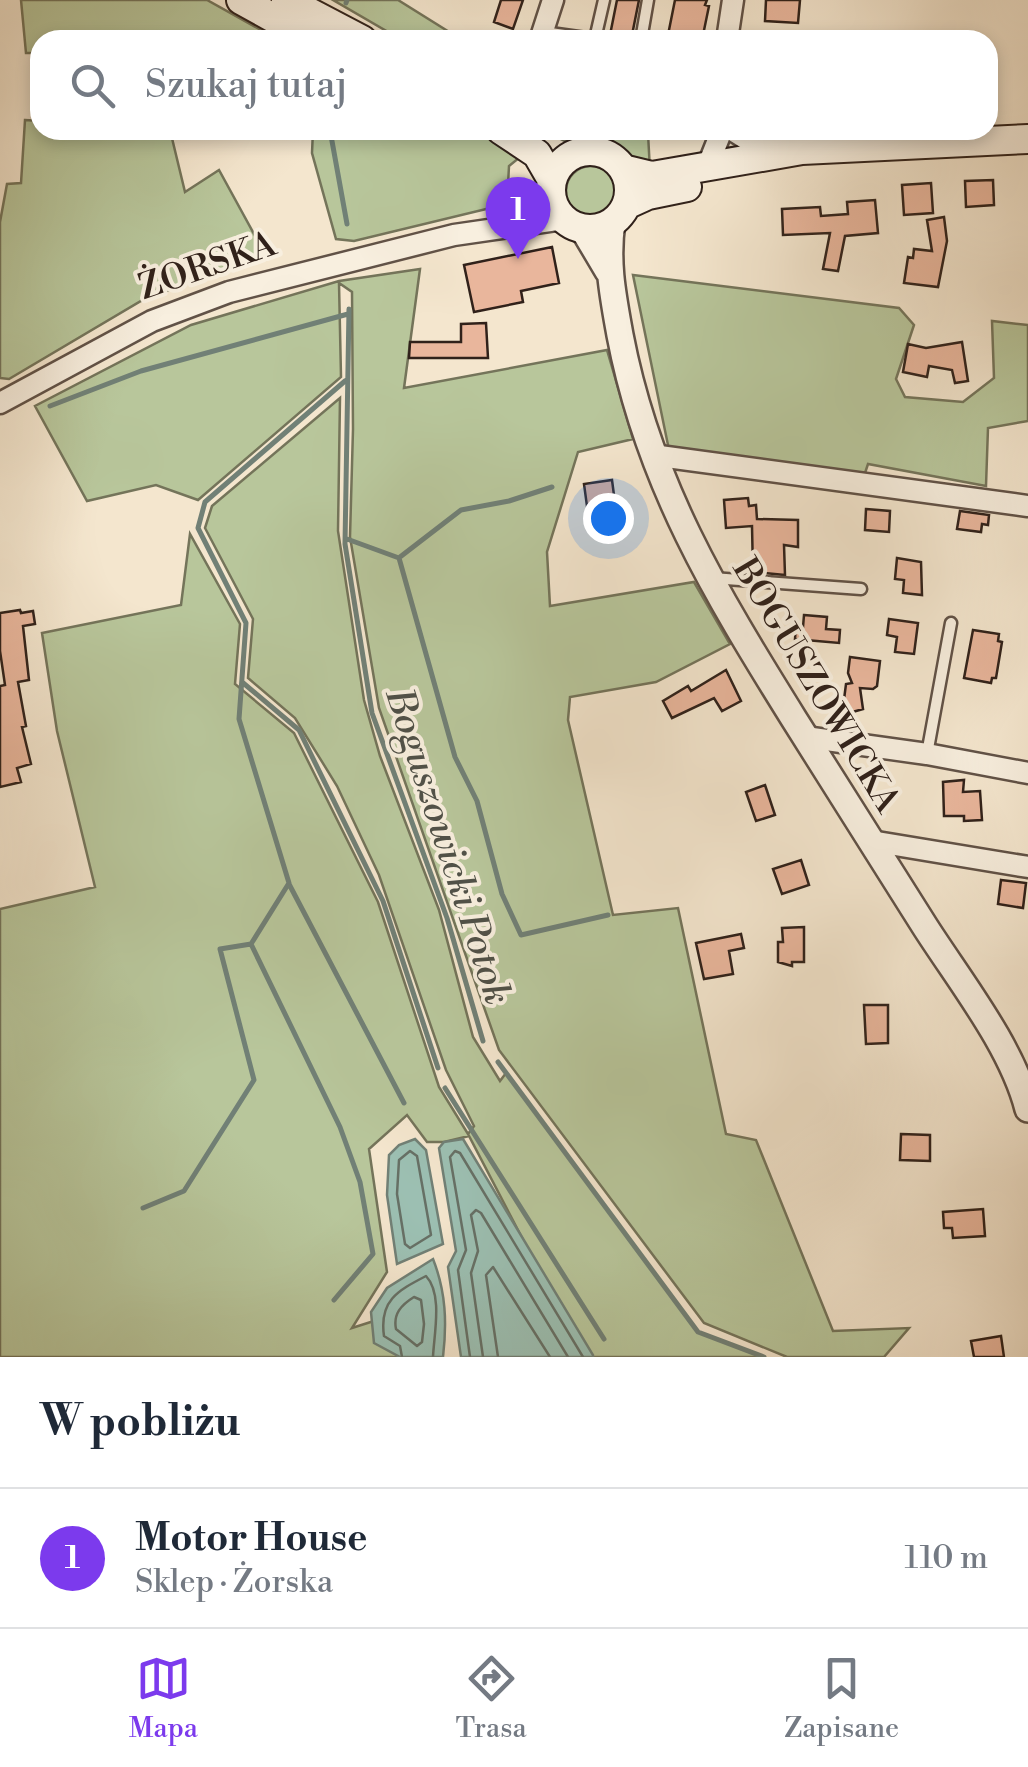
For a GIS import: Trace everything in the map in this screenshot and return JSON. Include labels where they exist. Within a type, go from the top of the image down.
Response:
[{"type":"main road","points":[[241,0],[295,30]]},
{"type":"main road","points":[[286,0],[343,30]]},
{"type":"main road","points":[[552,184],[558,168],[575,154],[587,151],[604,154],[623,169],[648,176],[802,150],[1028,139]]},
{"type":"main road","points":[[516,140],[537,154],[552,184],[554,206],[573,224],[597,229],[654,194],[908,146]]},
{"type":"main road","points":[[550,140],[575,154]]},
{"type":"main road","points":[[619,214],[629,185],[623,169]]},
{"type":"street","points":[[544,30],[554,0]]},
{"type":"street","points":[[728,30],[733,0]]},
{"type":"street","points":[[708,165],[718,140]]},
{"type":"street","points":[[748,140],[802,150]]},
{"type":"street","name":"ŻORSKA","points":[[0,404],[130,332],[183,308],[280,278],[454,235],[529,210],[552,184]]},
{"type":"street","name":"BOGUSZOWICKA","points":[[619,214],[608,270],[628,376],[675,514],[805,737],[984,1019],[1022,1088],[1028,1109]]},
{"type":"street","name":"ŻORSKA","points":[[454,235],[573,224]]},
{"type":"street","name":"BOGUSZOWICKA","points":[[573,224],[608,270]]},
{"type":"street","points":[[652,455],[1028,506]]},
{"type":"street","points":[[805,737],[1028,772]]},
{"type":"street","points":[[871,841],[1028,867]]},
{"type":"lane","points":[[600,30],[604,0]]},
{"type":"lane","points":[[642,30],[648,0]]},
{"type":"lane","points":[[711,578],[861,589]]},
{"type":"lane","points":[[926,754],[951,624]]},
{"type":"green space","points":[[21,0],[207,0],[261,30],[30,30],[30,53],[26,53]]},
{"type":"green space","points":[[333,0],[398,0],[446,30],[385,30]]},
{"type":"green space","points":[[25,120],[30,120],[30,140],[172,140],[185,192],[219,170],[266,256],[141,301],[9,379],[0,378],[0,222],[7,184],[21,183]]},
{"type":"green space","points":[[313,140],[502,140],[525,153],[509,166],[507,204],[354,241],[336,239],[312,153]]},
{"type":"green space","points":[[563,140],[648,140],[650,171],[635,168],[606,146]]},
{"type":"green space","points":[[591,166],[609,173],[616,191],[609,209],[591,216],[573,209],[566,191],[573,173]]},
{"type":"green space","points":[[420,269],[404,388],[607,350],[633,439],[578,452],[547,552],[550,606],[694,582],[730,644],[656,682],[570,697],[568,720],[613,915],[678,908],[726,1134],[756,1140],[833,1331],[909,1328],[884,1357],[787,1357],[704,1323],[499,1050],[379,708],[350,537],[352,292],[339,283],[341,377],[198,500],[156,485],[87,501],[35,406],[191,325],[339,281]]},
{"type":"green space","points":[[633,275],[899,308],[914,325],[896,379],[905,397],[963,402],[994,378],[992,321],[1028,325],[1028,421],[988,428],[986,486],[868,464],[864,476],[669,450]]},
{"type":"green space","points":[[340,398],[338,531],[364,700],[380,756],[439,910],[473,1037],[500,1081],[506,1073],[698,1332],[764,1357],[584,1357],[469,1136],[427,1142],[407,1115],[369,1149],[387,1272],[352,1328],[377,1320],[409,1357],[0,1357],[0,909],[95,887],[57,731],[42,633],[181,605],[190,534],[240,624],[235,684],[294,733],[378,902],[439,1087],[468,1134],[474,1126],[446,1070],[379,875],[337,786],[295,718],[248,678],[253,619],[205,528],[212,506]]},
{"type":"water","points":[[415,1139],[426,1150],[443,1244],[397,1264],[387,1195],[389,1155],[399,1145]]},
{"type":"water","points":[[463,1139],[593,1357],[461,1357],[448,1267],[456,1251],[439,1148],[444,1142]]},
{"type":"water","points":[[433,1259],[444,1308],[443,1357],[400,1357],[374,1343],[371,1312],[387,1288]]},
{"type":"building","points":[[501,0],[523,0],[513,29],[494,22]]},
{"type":"building","points":[[617,0],[639,0],[633,30],[611,30]]},
{"type":"building","points":[[675,0],[707,0],[704,30],[669,30]]},
{"type":"building","points":[[766,0],[800,0],[798,23],[765,21]]},
{"type":"building","points":[[993,180],[994,205],[966,207],[965,181]]},
{"type":"building","points":[[931,183],[933,213],[904,215],[902,185]]},
{"type":"building","points":[[875,200],[878,233],[845,236],[838,271],[823,269],[830,233],[783,235],[782,209],[820,207],[821,216],[848,214],[847,202]]},
{"type":"building","points":[[944,217],[947,241],[938,287],[904,283],[908,257],[913,258],[914,249],[932,251],[927,220]]},
{"type":"building","points":[[552,247],[559,283],[521,291],[523,302],[474,312],[464,265]]},
{"type":"building","points":[[486,323],[488,358],[409,358],[410,342],[461,342],[461,324]]},
{"type":"building","points":[[962,342],[968,381],[955,383],[952,370],[929,366],[927,377],[903,372],[908,344],[926,348]]},
{"type":"building","points":[[612,480],[617,518],[589,521],[584,484]]},
{"type":"building","points":[[748,498],[749,506],[756,505],[757,519],[798,520],[798,547],[784,545],[785,575],[753,572],[752,526],[726,528],[724,500]]},
{"type":"building","points":[[866,509],[890,511],[889,532],[865,530]]},
{"type":"building","points":[[960,511],[989,515],[988,525],[982,524],[981,532],[957,529]]},
{"type":"building","points":[[897,558],[921,562],[922,595],[903,593],[904,580],[895,579]]},
{"type":"building","points":[[33,611],[35,624],[23,626],[29,680],[18,682],[26,726],[22,727],[31,764],[17,768],[21,782],[0,787],[0,686],[5,685],[0,613]]},
{"type":"building","points":[[804,615],[827,617],[826,629],[840,630],[839,643],[795,639],[796,626],[803,627]]},
{"type":"building","points":[[889,619],[918,623],[914,654],[895,652],[897,637],[887,635]]},
{"type":"building","points":[[973,630],[999,634],[998,641],[1002,642],[996,678],[991,683],[964,678]]},
{"type":"building","points":[[850,657],[880,661],[877,686],[860,688],[863,709],[842,715],[846,684],[852,683],[848,673]]},
{"type":"building","points":[[726,670],[741,701],[722,711],[714,698],[672,718],[663,701],[688,686],[691,691]]},
{"type":"building","points":[[964,780],[963,792],[980,791],[982,820],[944,816],[943,782]]},
{"type":"building","points":[[765,785],[775,815],[756,821],[746,792]]},
{"type":"building","points":[[801,860],[809,885],[782,894],[773,869]]},
{"type":"building","points":[[1001,880],[1026,883],[1023,908],[998,904]]},
{"type":"building","points":[[804,927],[804,962],[792,962],[792,966],[778,962],[782,928]]},
{"type":"building","points":[[741,934],[744,948],[729,951],[733,974],[704,979],[696,943]]},
{"type":"building","points":[[864,1005],[888,1005],[888,1043],[866,1044]]},
{"type":"building","points":[[901,1134],[930,1135],[930,1161],[900,1160]]},
{"type":"building","points":[[983,1209],[985,1236],[953,1238],[952,1228],[944,1228],[943,1212]]},
{"type":"building","points":[[1001,1336],[1004,1357],[974,1357],[971,1341]]},
{"type":"waterway","name":"Boguszowicki Potok","points":[[332,140],[347,224]]},
{"type":"waterway","name":"Boguszowicki Potok","points":[[349,309],[345,544],[372,713],[447,918],[483,1041]]},
{"type":"waterway","points":[[50,406],[141,371],[348,314]]},
{"type":"waterway","points":[[143,1208],[184,1191],[254,1080],[220,949],[251,944],[289,883],[239,719],[246,623],[198,528],[205,502],[345,381]]},
{"type":"waterway","points":[[400,557],[461,510],[509,501],[552,487]]},
{"type":"waterway","points":[[347,539],[399,558],[455,757],[477,801],[502,894],[521,935],[608,915]]},
{"type":"waterway","points":[[242,682],[299,730],[383,901],[438,1068]]},
{"type":"waterway","points":[[289,884],[404,1103]]},
{"type":"waterway","points":[[251,944],[340,1127],[360,1182],[373,1254],[334,1300]]},
{"type":"waterway","name":"Boguszowicki Potok","points":[[498,1062],[698,1332],[764,1357]]},
{"type":"waterway","points":[[445,1088],[604,1339]]},
{"type":"place","name":"Motor House","points":[[518,259]]}]
